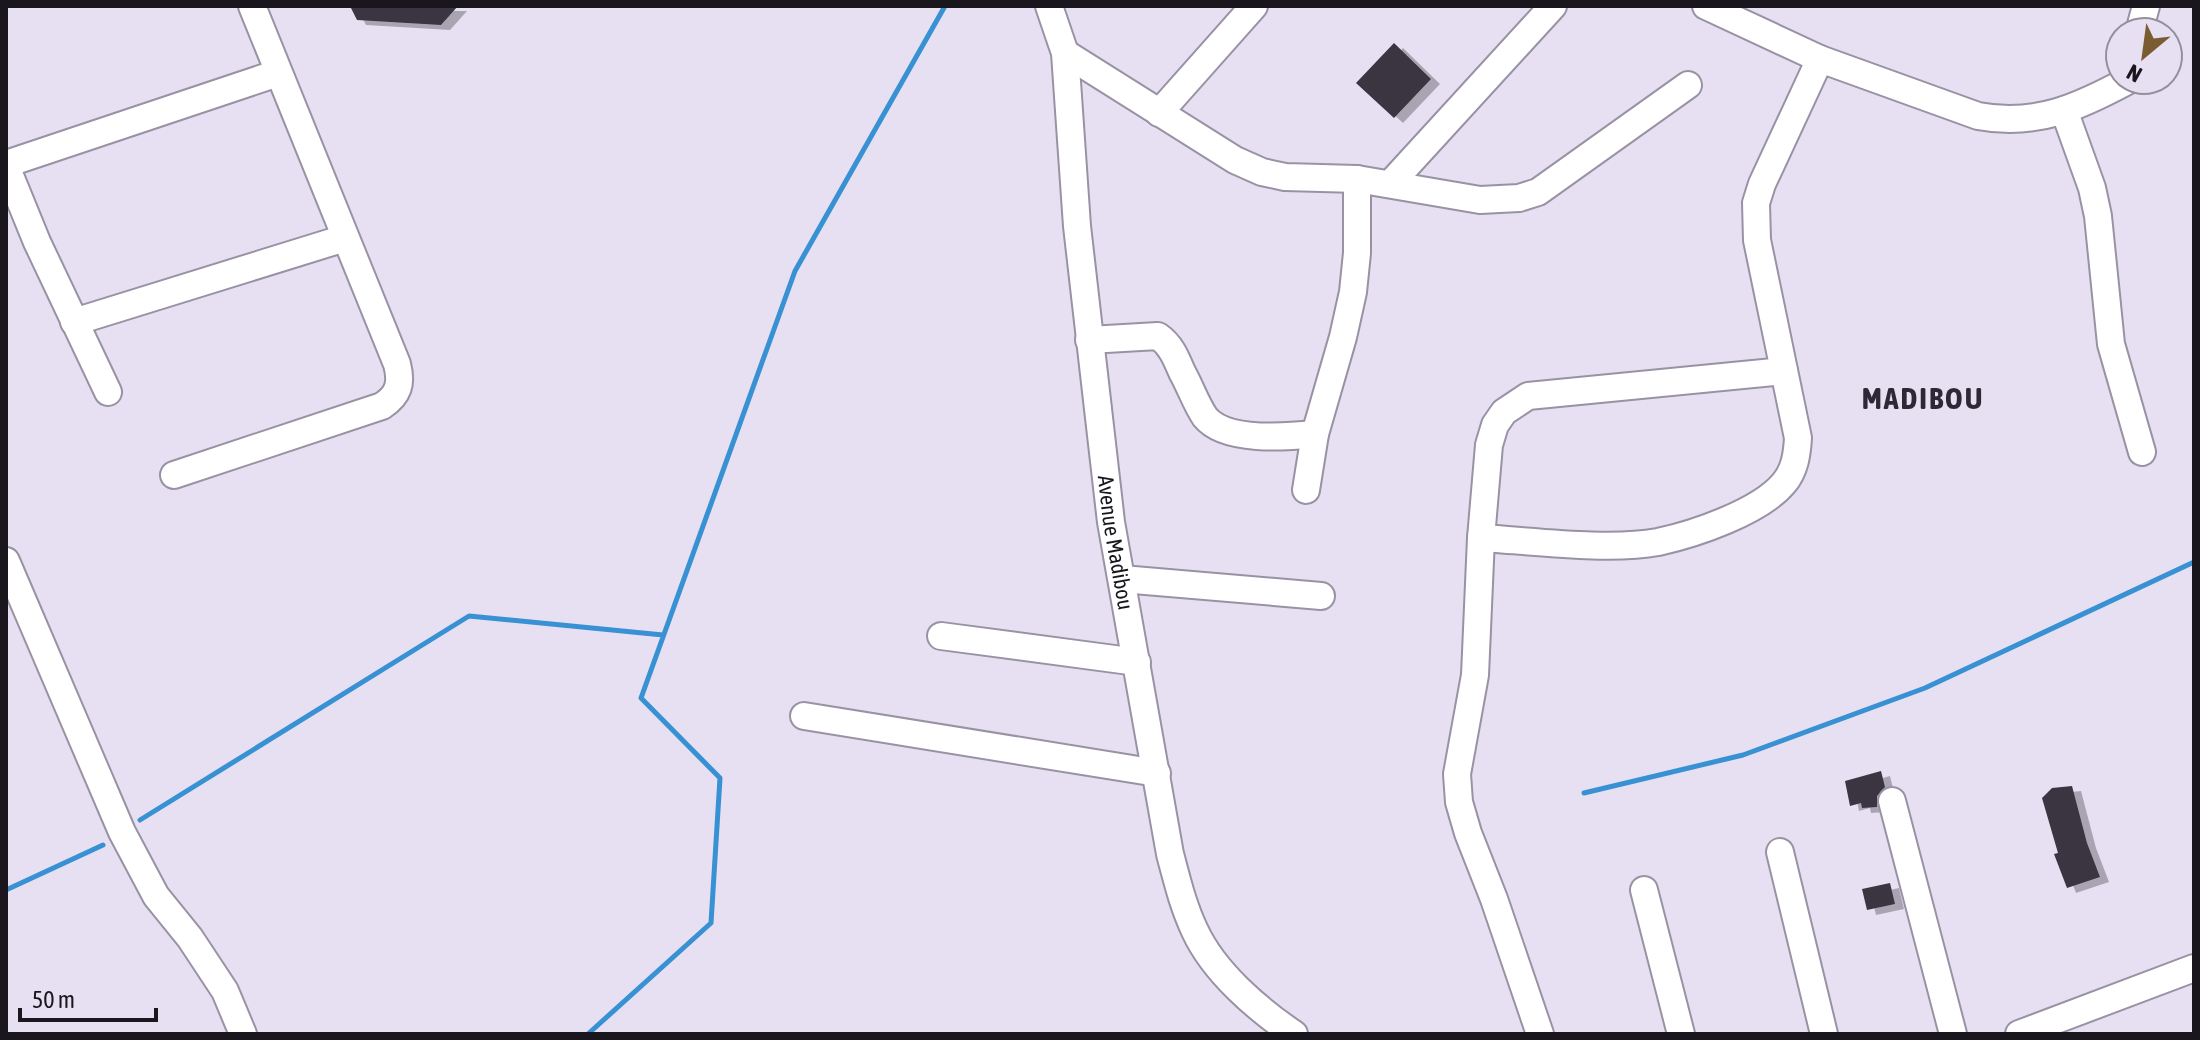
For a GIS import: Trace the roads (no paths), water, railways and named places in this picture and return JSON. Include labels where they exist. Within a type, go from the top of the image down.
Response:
[{"type":"street","points":[[174,475],[382,406],[398,390],[401,378],[252,6]]},
{"type":"street","name":"Avenue Madibou","points":[[1049,6],[1065,53],[1077,226],[1109,509],[1170,854],[1196,934],[1216,964],[1246,995],[1294,1034]]},
{"type":"street","points":[[1159,113],[1254,6]]},
{"type":"street","points":[[1391,183],[1553,6]]},
{"type":"street","points":[[1706,6],[1820,59],[1978,116],[2003,121],[2027,120],[2081,105],[2104,93]]},
{"type":"street","points":[[1065,53],[1235,160],[1262,172],[1285,177],[1391,183],[1480,200],[1519,198],[1538,192],[1688,85]]},
{"type":"street","points":[[1481,538],[1613,545],[1657,542],[1735,516],[1768,499],[1784,484],[1797,455],[1798,438],[1757,240],[1756,203],[1820,59]]},
{"type":"street","points":[[108,392],[6,165],[278,73]]},
{"type":"street","points":[[2064,110],[2092,188],[2098,216],[2111,344],[2142,452]]},
{"type":"street","points":[[1306,490],[1315,434],[1353,292],[1357,253],[1357,179]]},
{"type":"street","points":[[74,322],[345,238]]},
{"type":"street","points":[[1089,340],[1158,336],[1170,347],[1204,415],[1213,425],[1224,430],[1282,437],[1315,434]]},
{"type":"street","points":[[1540,1034],[1459,802],[1457,774],[1475,675],[1481,538],[1489,445],[1495,425],[1514,403],[1528,396],[1784,371]]},
{"type":"street","points":[[6,561],[128,844],[156,896],[190,938],[225,991],[243,1034]]},
{"type":"street","points":[[1122,579],[1321,596]]},
{"type":"street","points":[[941,636],[1137,662]]},
{"type":"street","points":[[804,716],[1157,773]]},
{"type":"street","points":[[1892,801],[1953,1034]]},
{"type":"street","points":[[1780,852],[1824,1034]]},
{"type":"street","points":[[1644,890],[1681,1034]]},
{"type":"street","points":[[2019,1034],[2194,968]]},
{"type":"waterway","points":[[588,1034],[711,923],[720,778],[641,698],[795,271],[945,6]]},
{"type":"waterway","points":[[1584,793],[1743,755],[1925,688],[2194,562]]},
{"type":"waterway","points":[[140,820],[469,616],[663,635]]},
{"type":"waterway","points":[[6,890],[103,845]]},
{"type":"district","name":"MADIBOU","points":[[1923,399]]}]
